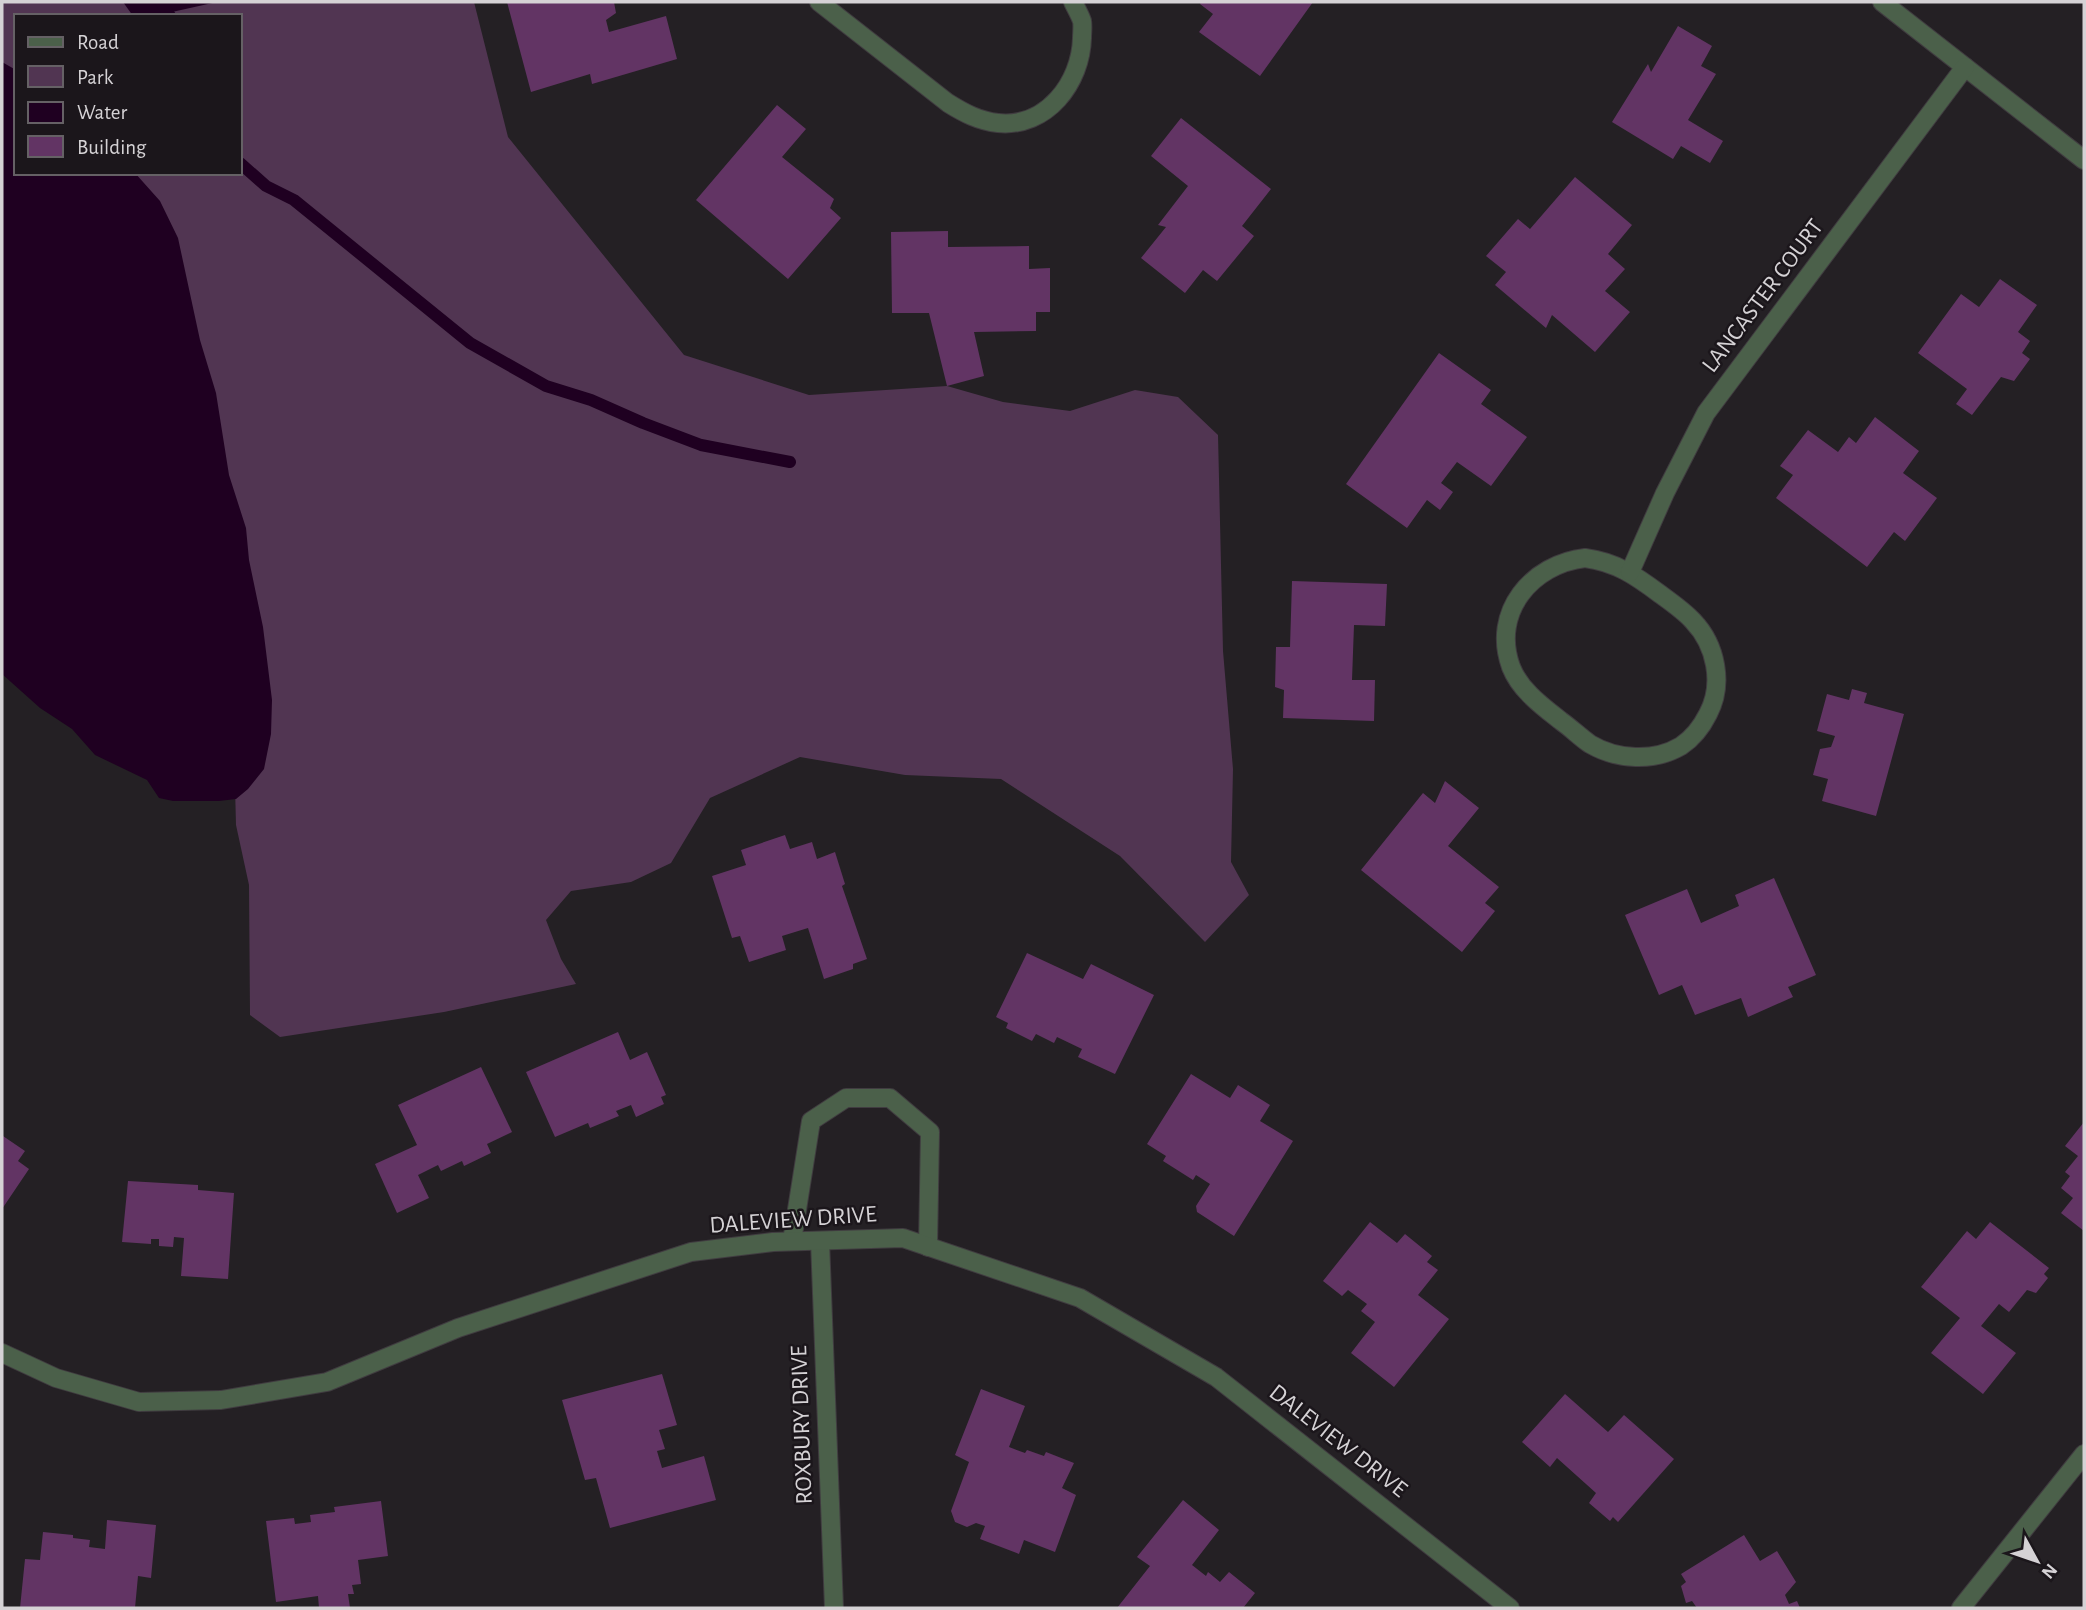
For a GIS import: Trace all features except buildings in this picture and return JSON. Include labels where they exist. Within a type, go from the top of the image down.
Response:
[{"type":"street","points":[[819,2],[948,103],[966,114],[999,124],[1019,121],[1039,113],[1054,105],[1067,90],[1075,74],[1082,48],[1082,22],[1073,2]]},
{"type":"street","points":[[1882,2],[2084,160]]},
{"type":"street","name":"LANCASTER COURT","points":[[1630,572],[1665,493],[1706,413],[1965,67]]},
{"type":"street","points":[[1585,558],[1613,563],[1630,572],[1692,620],[1702,632],[1713,655],[1716,670],[1716,696],[1704,722],[1680,746],[1653,756],[1636,757],[1603,750],[1589,743],[1545,709],[1517,678],[1511,667],[1506,642],[1515,604],[1523,590],[1544,570],[1569,560],[1585,558]]},
{"type":"street","points":[[793,1241],[811,1121],[846,1098],[890,1098],[930,1132],[928,1247]]},
{"type":"street","name":"DALEVIEW DRIVE","points":[[2,1353],[56,1378],[139,1402],[221,1400],[327,1382],[458,1328],[691,1252],[793,1241],[903,1238],[1080,1298],[1216,1377],[1510,1608]]},
{"type":"street","name":"ROXBURY DRIVE","points":[[820,1241],[834,1608]]},
{"type":"street","points":[[1961,1608],[2084,1454]]},
{"type":"green space","points":[[2,2],[474,2],[508,137],[684,355],[809,395],[947,386],[1003,402],[1070,411],[1135,390],[1178,397],[1218,435],[1223,651],[1233,769],[1231,862],[1249,895],[1205,942],[1120,856],[1001,779],[905,775],[800,757],[710,798],[671,863],[631,882],[571,891],[546,920],[561,959],[576,984],[444,1012],[280,1037],[250,1015],[249,885],[236,825],[228,511],[100,175],[242,175],[242,14],[14,14],[14,87],[2,75]]},
{"type":"water","points":[[123,2],[217,2],[163,14],[132,14]]},
{"type":"water","points":[[2,62],[14,69],[14,175],[137,175],[160,201],[178,238],[200,340],[216,393],[229,475],[246,528],[249,560],[263,627],[272,700],[271,734],[264,769],[236,799],[173,801],[159,798],[147,780],[95,755],[72,729],[40,708],[2,674]]},
{"type":"waterway","points":[[161,2],[169,14]]},
{"type":"waterway","points":[[242,165],[266,186],[294,200],[470,343],[546,386],[591,400],[701,445],[790,462]]}]
